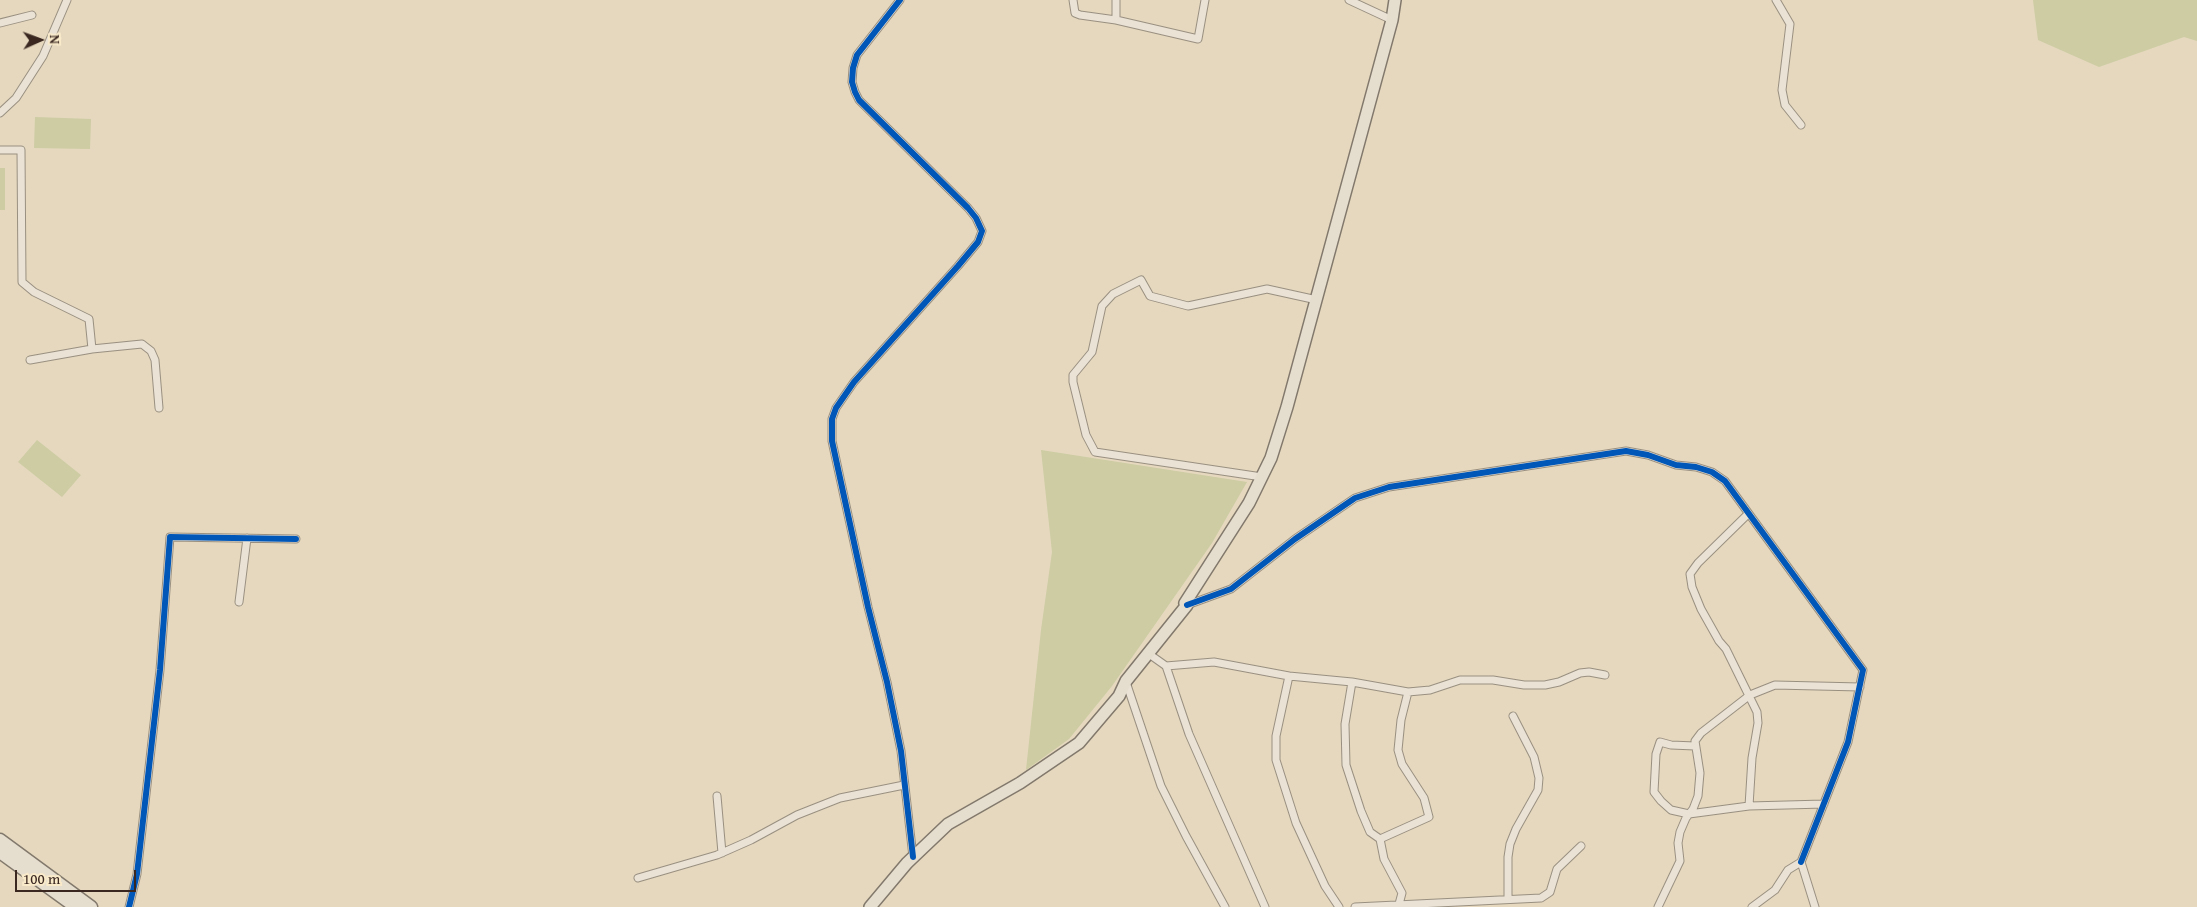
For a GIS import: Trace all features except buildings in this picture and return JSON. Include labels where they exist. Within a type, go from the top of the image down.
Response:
[{"type":"highway","points":[[0,840],[91,907]]},
{"type":"highway","points":[[0,852],[76,907]]},
{"type":"main road","points":[[870,907],[913,857],[948,824],[1020,783],[1079,743],[1119,696],[1126,681],[1187,605],[1185,603],[1250,503],[1271,458],[1287,407],[1396,0]]},
{"type":"street","points":[[0,113],[16,98],[43,56],[68,0]]},
{"type":"street","points":[[900,0],[857,54],[852,82],[855,92],[859,100],[968,208],[976,218],[982,231],[978,242],[958,266],[854,382],[836,408],[832,419],[832,441],[868,607],[888,682],[901,751],[913,857]]},
{"type":"street","points":[[1073,0],[1075,13],[1116,20],[1198,39],[1205,0]]},
{"type":"street","points":[[1116,0],[1116,20]]},
{"type":"street","points":[[1349,0],[1392,20]]},
{"type":"street","points":[[1776,0],[1781,0]]},
{"type":"street","points":[[1776,0],[1790,24],[1782,90],[1785,105],[1801,125]]},
{"type":"street","points":[[0,23],[32,15]]},
{"type":"street","points":[[0,150],[21,150],[22,282],[34,292],[89,319],[92,349]]},
{"type":"street","points":[[1262,477],[1095,452],[1086,435],[1073,375],[1092,352],[1102,306],[1113,294],[1141,280],[1150,296],[1188,306],[1267,289],[1317,300]]},
{"type":"street","points":[[30,360],[92,349],[142,344],[151,351],[155,360],[159,408]]},
{"type":"street","points":[[1187,605],[1231,589],[1295,539],[1355,498],[1389,487],[1631,451],[1676,465],[1696,467],[1712,472],[1725,481],[1863,670],[1848,742],[1802,862],[1815,907]]},
{"type":"street","points":[[1748,514],[1698,563],[1690,574],[1692,587],[1701,609],[1719,641],[1726,649],[1757,712],[1758,723],[1752,758],[1749,806]]},
{"type":"street","points":[[129,907],[137,874],[142,835],[160,660],[170,537],[296,539]]},
{"type":"street","points":[[239,602],[246,538]]},
{"type":"street","points":[[1149,654],[1166,666],[1189,734],[1264,907]]},
{"type":"street","points":[[1166,666],[1214,662],[1289,676],[1352,682],[1408,692],[1430,690],[1460,680],[1493,680],[1524,685],[1545,685],[1580,673],[1589,672],[1605,675]]},
{"type":"street","points":[[1289,676],[1276,736],[1276,760],[1296,823],[1325,886],[1339,907]]},
{"type":"street","points":[[1126,681],[1161,786],[1186,836],[1226,907]]},
{"type":"street","points":[[1352,682],[1345,724],[1346,765],[1352,788],[1370,832],[1380,839],[1384,859],[1402,893],[1399,904]]},
{"type":"street","points":[[1658,907],[1680,861],[1678,843],[1680,832],[1698,796],[1700,774],[1695,741],[1701,734],[1750,695],[1775,685],[1860,687]]},
{"type":"street","points":[[1380,839],[1429,817],[1424,798],[1402,764],[1398,750],[1401,720],[1408,692]]},
{"type":"street","points":[[1508,899],[1510,844],[1516,829],[1538,790],[1539,778],[1534,757],[1513,716]]},
{"type":"street","points":[[1695,746],[1671,745],[1660,742],[1656,754],[1654,792],[1671,810],[1689,814],[1749,806],[1824,804]]},
{"type":"street","points":[[638,878],[722,853],[751,840],[797,815],[840,798],[904,785]]},
{"type":"street","points":[[716,796],[722,853]]},
{"type":"street","points":[[1355,907],[1541,898],[1550,892],[1557,869],[1581,846]]},
{"type":"street","points":[[1752,907],[1775,890],[1788,870],[1802,862]]},
{"type":"green space","points":[[2033,0],[2197,0],[2197,41],[2184,37],[2099,67],[2038,40]]},
{"type":"green space","points":[[35,117],[91,119],[90,149],[34,148]]},
{"type":"green space","points":[[0,168],[5,168],[5,210],[0,210]]},
{"type":"green space","points":[[37,440],[81,475],[62,497],[18,462]]},
{"type":"green space","points":[[1041,450],[1247,482],[1212,543],[1112,686],[1069,739],[1026,770],[1041,630],[1052,552]]},
{"type":"cycle path","points":[[900,0],[857,55],[853,68],[852,82],[855,92],[859,100],[968,208],[976,218],[982,231],[978,242],[958,266],[854,382],[836,408],[832,419],[832,441],[901,751],[913,857]]},
{"type":"cycle path","points":[[1187,605],[1231,589],[1295,539],[1355,498],[1389,487],[1626,451],[1648,455],[1676,465],[1696,467],[1712,472],[1725,481],[1863,670],[1848,742],[1801,862]]},
{"type":"cycle path","points":[[129,907],[137,874],[160,670],[170,537],[296,539]]}]
